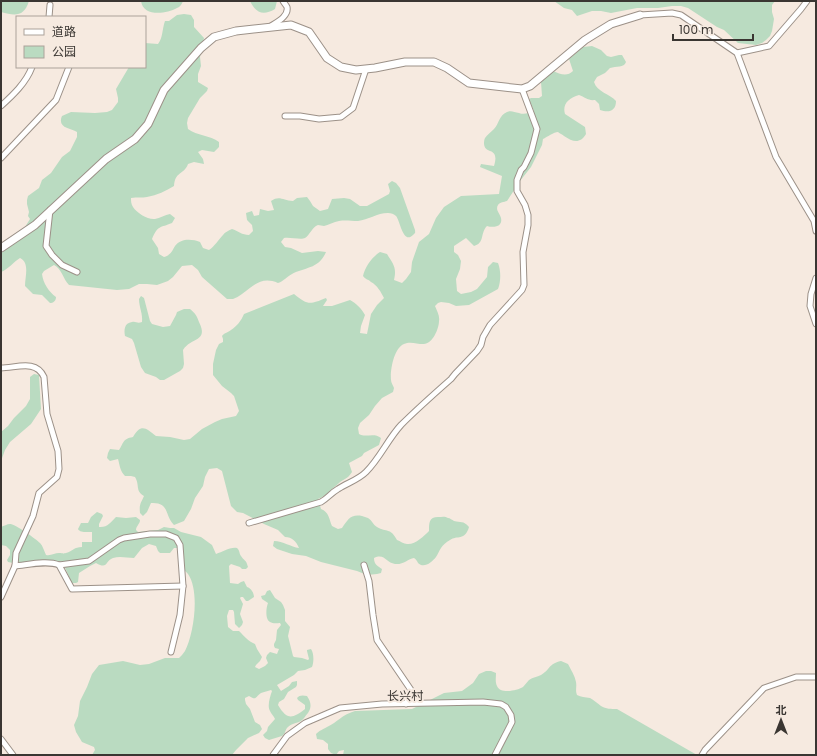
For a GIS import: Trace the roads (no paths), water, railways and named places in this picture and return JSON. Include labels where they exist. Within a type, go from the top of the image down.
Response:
[{"type":"street","points":[[270,27],[283,18],[287,11],[287,7],[283,1]]},
{"type":"street","points":[[737,53],[769,46],[807,1]]},
{"type":"street","points":[[49,16],[50,5]]},
{"type":"street","points":[[1,248],[35,225],[106,158],[135,139],[148,124],[164,90],[201,48],[214,37],[236,31],[291,25],[309,32],[327,58],[341,67],[356,70],[405,62],[434,62],[447,68],[469,83],[522,89],[530,86],[585,40],[611,24],[640,15],[672,13],[681,15],[737,53],[776,157],[814,221],[816,231]]},
{"type":"street","points":[[1,106],[17,91],[30,73],[32,68]]},
{"type":"street","points":[[1,158],[56,100],[69,68]]},
{"type":"street","points":[[285,116],[300,116],[319,119],[341,117],[353,108],[366,69]]},
{"type":"street","points":[[249,523],[321,502],[327,499],[336,490],[358,479],[375,462],[391,437],[402,425],[451,379],[477,351],[490,325],[522,290],[524,285],[523,252],[528,225],[528,215],[525,205],[517,191],[517,180],[531,153],[537,129],[522,89]]},
{"type":"street","points":[[50,210],[46,246],[52,256],[62,265],[76,272]]},
{"type":"street","points":[[816,278],[811,294],[810,306],[816,324]]},
{"type":"street","points":[[1,368],[22,366],[36,367],[42,371],[44,377],[47,414],[58,451],[59,469],[57,477],[39,493],[33,516],[16,552],[15,566],[1,596]]},
{"type":"street","points":[[15,566],[42,563],[60,565],[90,561],[124,538],[150,534],[166,534],[176,538],[180,545],[183,586],[180,615],[171,652]]},
{"type":"street","points":[[60,565],[72,589],[183,586]]},
{"type":"street","points":[[364,565],[369,581],[377,640],[410,690],[406,704]]},
{"type":"street","points":[[702,755],[764,688],[796,677],[816,677]]},
{"type":"street","points":[[273,755],[287,736],[305,723],[340,708],[382,704],[483,702],[501,704],[506,707],[511,715],[512,722],[495,755]]},
{"type":"street","points":[[1,740],[13,755]]},
{"type":"district","name":"长兴村","points":[[405,696]]}]
